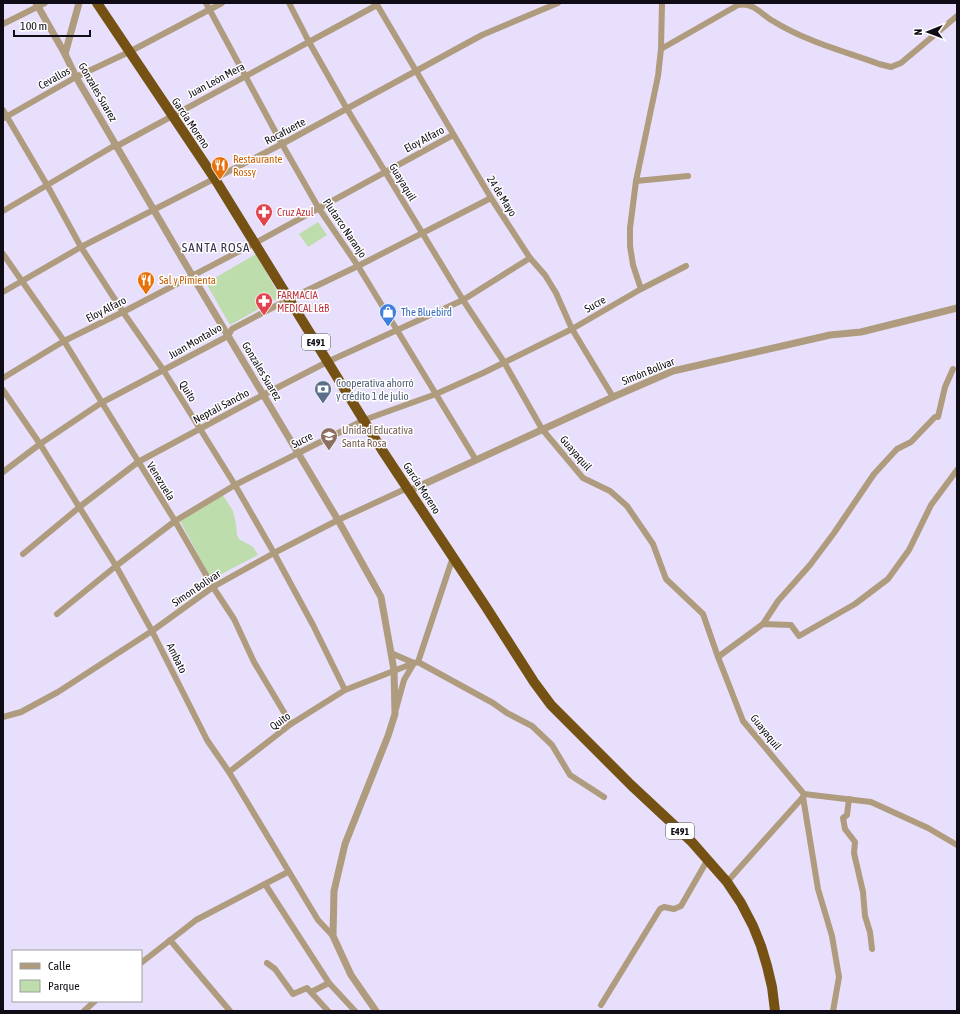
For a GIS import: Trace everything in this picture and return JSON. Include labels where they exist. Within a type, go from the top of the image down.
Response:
[{"type":"highway","name":"García Moreno","points":[[97,3],[215,179],[255,242],[268,266],[327,362],[409,491],[534,682],[551,705],[708,859]]},
{"type":"highway","name":"E491","points":[[708,859],[727,882],[741,903],[753,926],[769,973],[775,1011]]},
{"type":"street","points":[[65,54],[79,3]]},
{"type":"street","name":"Plutarco Naranjo","points":[[206,3],[282,144],[318,207],[358,266],[476,460]]},
{"type":"street","name":"Cevallos","points":[[5,117],[76,77],[129,52],[222,3]]},
{"type":"street","name":"Guayaquil","points":[[289,3],[347,109],[463,300],[504,362],[542,429],[583,478],[610,491],[627,506],[654,544],[666,579],[703,614],[743,721],[804,795]]},
{"type":"street","name":"Rocafuerte","points":[[3,292],[81,247],[282,144],[482,35],[558,3]]},
{"type":"street","points":[[642,288],[633,265],[630,246],[631,221],[636,182],[658,76],[661,49],[662,3]]},
{"type":"street","points":[[661,49],[738,5],[746,3],[754,7],[772,21],[804,38],[891,67],[901,63],[957,16]]},
{"type":"street","points":[[3,24],[40,4]]},
{"type":"street","name":"Gonzales Suarez","points":[[40,4],[76,77],[338,520],[381,597],[394,670],[395,714],[388,736],[345,844],[334,891],[333,936]]},
{"type":"street","name":"Juan León Mera","points":[[3,211],[112,147],[117,146],[309,42],[376,4]]},
{"type":"street","name":"24 de Mayo","points":[[376,4],[491,198],[530,258],[545,275],[556,294],[572,329],[613,397]]},
{"type":"street","name":"Quito","points":[[3,110],[5,117],[47,185],[81,247],[123,312],[164,370],[235,485],[313,625],[345,690]]},
{"type":"street","name":"Eloy Alfaro","points":[[3,378],[64,341],[123,312],[453,135]]},
{"type":"street","points":[[636,182],[688,176]]},
{"type":"street","name":"Juan Montalvo","points":[[3,472],[40,444],[101,403],[228,336],[232,330],[289,299],[358,266],[491,198]]},
{"type":"street","name":"Venezuela","points":[[3,254],[64,341],[175,521],[213,587],[234,619],[254,662],[291,724]]},
{"type":"street","name":"Neptali Sancho","points":[[23,554],[138,462],[263,394],[327,362],[463,300],[530,258]]},
{"type":"street","name":"Sucre","points":[[57,614],[175,521],[235,485],[364,420],[436,394],[483,373],[572,329],[642,288],[686,266]]},
{"type":"street","name":"Simón Bolívar","points":[[409,491],[542,429],[673,371],[830,335],[861,332],[957,308]]},
{"type":"street","points":[[718,657],[763,624],[778,601],[810,565],[834,533],[874,474],[897,450],[910,442],[935,417],[938,417],[945,387],[953,369]]},
{"type":"street","name":"Ambato","points":[[3,390],[40,444],[116,566],[152,631],[207,740],[229,772],[318,920],[333,936]]},
{"type":"street","points":[[763,624],[791,625],[799,636],[855,604],[888,579],[909,550],[931,505],[957,470]]},
{"type":"street","name":"Simon Bolivar","points":[[3,717],[21,712],[58,692],[152,631],[213,587],[274,553],[338,520],[403,490],[409,491]]},
{"type":"street","points":[[395,714],[404,680],[416,663],[453,557]]},
{"type":"street","points":[[391,653],[416,663],[493,703],[507,713],[532,726],[552,745],[570,774],[604,797]]},
{"type":"street","name":"Quito","points":[[229,772],[291,724],[345,690],[394,670],[416,663]]},
{"type":"street","points":[[804,795],[871,802],[928,828],[957,845]]},
{"type":"street","points":[[727,882],[804,795]]},
{"type":"street","points":[[804,795],[818,889],[832,936],[839,977],[833,1011]]},
{"type":"street","points":[[849,799],[847,815],[843,818],[845,829],[855,842],[854,853],[863,892],[865,916],[870,932],[872,949]]},
{"type":"street","points":[[601,1005],[660,909],[664,906],[674,909],[681,906],[708,859]]},
{"type":"street","points":[[142,962],[196,920],[288,872]]},
{"type":"street","points":[[265,884],[329,982],[355,1011]]},
{"type":"street","points":[[333,936],[351,975],[376,1011]]},
{"type":"street","points":[[170,940],[230,1011]]},
{"type":"street","points":[[267,963],[275,969],[293,994],[307,988],[328,1011]]},
{"type":"street","points":[[311,992],[329,982]]},
{"type":"street","points":[[84,1011],[94,1002]]},
{"type":"green space","points":[[318,222],[327,235],[308,247],[299,234]]},
{"type":"green space","points":[[256,254],[280,297],[230,325],[206,283]]},
{"type":"green space","points":[[223,495],[233,511],[239,539],[253,547],[258,555],[214,578],[211,578],[180,521]]},
{"type":"place","name":"Restaurante Rossy","points":[[220,180]]},
{"type":"place","name":"Cruz Azul","points":[[264,227]]},
{"type":"place","name":"Sal y Pimienta","points":[[146,295]]},
{"type":"place","name":"FARMACIA MEDICAL L&B","points":[[264,316]]},
{"type":"place","name":"The Bluebird","points":[[388,327]]},
{"type":"place","name":"Cooperativa ahorró y crédito 1 de julio","points":[[323,404]]},
{"type":"place","name":"Unidad Educativa Santa Rosa","points":[[329,451]]},
{"type":"district","name":"SANTA ROSA","points":[[216,247]]}]
